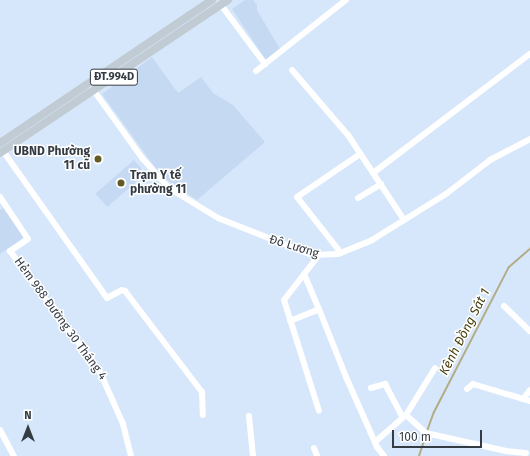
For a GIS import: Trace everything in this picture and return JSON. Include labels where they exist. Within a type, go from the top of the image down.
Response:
[{"type":"main road","name":"ĐT.994D","points":[[2,152],[212,0]]},
{"type":"main road","name":"ĐT.994D","points":[[0,143],[92,88],[228,0]]},
{"type":"street","points":[[256,71],[346,0]]},
{"type":"street","points":[[220,5],[265,64]]},
{"type":"street","points":[[374,173],[530,54]]},
{"type":"street","points":[[292,70],[348,136],[404,220]]},
{"type":"street","name":"Đô Lương","points":[[92,88],[143,159],[169,188],[218,218],[294,249],[319,255],[341,253],[372,240],[446,194],[490,160],[530,139]]},
{"type":"street","points":[[2,152],[107,298],[122,290],[125,291],[202,392],[203,415]]},
{"type":"street","points":[[341,253],[297,197],[360,154]]},
{"type":"street","points":[[358,198],[381,184]]},
{"type":"street","name":"Hẻm 988 Đường 30 Tháng 4","points":[[0,197],[28,239],[10,251],[100,372],[123,424],[131,456]]},
{"type":"street","points":[[319,255],[284,300],[319,411]]},
{"type":"street","points":[[304,274],[375,442],[384,456]]},
{"type":"street","points":[[504,306],[530,330]]},
{"type":"street","points":[[290,322],[320,309]]},
{"type":"street","points":[[375,442],[404,416],[435,368]]},
{"type":"street","points":[[370,388],[385,384],[404,416],[426,433],[506,451],[527,453]]},
{"type":"street","points":[[467,389],[473,384],[527,400],[530,390]]},
{"type":"street","points":[[249,416],[253,456]]},
{"type":"street","points":[[0,430],[14,456]]},
{"type":"street","points":[[314,448],[317,456]]},
{"type":"shaded area","points":[[245,0],[253,0],[257,5],[257,10],[280,49],[266,60],[232,9]]},
{"type":"shaded area","points":[[152,57],[178,93],[201,77],[213,93],[233,105],[265,142],[197,200],[162,177],[102,94]]},
{"type":"shaded area","name":"Trạm Y tế phường 11","points":[[134,160],[146,174],[107,207],[96,193]]},
{"type":"shaded area","points":[[3,208],[23,234],[23,238],[0,254],[0,210]]},
{"type":"waterway","name":"Kênh Đồng Sát 1","points":[[427,431],[434,412],[509,267],[530,249]]},
{"type":"waterway","name":"Kênh Đồng Sát 1","points":[[419,456],[426,435]]},
{"type":"place","name":"UBND Phường 11 cũ","points":[[98,159]]},
{"type":"place","name":"Trạm Y tế phường 11","points":[[121,183]]}]
